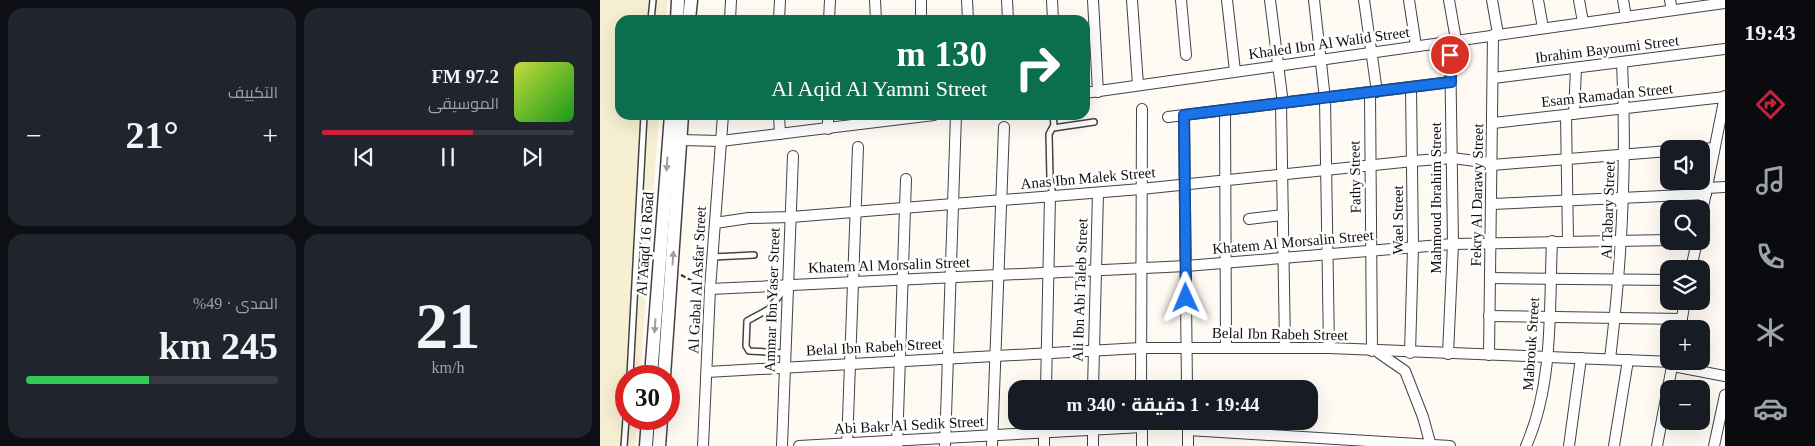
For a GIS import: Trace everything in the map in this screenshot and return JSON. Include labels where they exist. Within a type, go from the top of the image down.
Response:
[{"type":"street","points":[[677,15],[678,0]]},
{"type":"street","points":[[689,15],[690,0]]},
{"type":"street","points":[[730,15],[731,0]]},
{"type":"street","points":[[779,15],[780,0]]},
{"type":"street","points":[[830,0],[830,15]]},
{"type":"street","points":[[875,0],[876,15]]},
{"type":"street","points":[[921,0],[921,15]]},
{"type":"street","points":[[967,0],[968,15]]},
{"type":"street","points":[[1007,0],[1008,15]]},
{"type":"street","points":[[1052,0],[1053,15]]},
{"type":"street","points":[[1093,0],[1098,92]]},
{"type":"street","points":[[1132,0],[1138,85]]},
{"type":"street","points":[[1181,0],[1186,56]]},
{"type":"street","points":[[1228,0],[1236,71]]},
{"type":"street","points":[[1270,0],[1282,104],[1285,348]]},
{"type":"street","points":[[1314,0],[1325,99],[1329,348]]},
{"type":"street","name":"Fathy Street","points":[[1364,0],[1371,52],[1373,93],[1370,165],[1374,351]]},
{"type":"street","points":[[1408,0],[1416,46]]},
{"type":"street","name":"Mahmoud Ibrahim Street","points":[[1448,354],[1453,244],[1451,82],[1453,41],[1449,0]]},
{"type":"street","name":"Fekry Al Darawy Street","points":[[1489,355],[1493,78],[1496,35],[1492,0]]},
{"type":"street","points":[[1538,0],[1543,28]]},
{"type":"street","points":[[1579,0],[1583,22]]},
{"type":"street","points":[[1623,0],[1626,17]]},
{"type":"street","name":"Khaled Ibn Al Walid Street","points":[[1090,93],[1321,58],[1626,17],[1671,5],[1720,2]]},
{"type":"street","name":"Ibrahim Bayoumi Street","points":[[1493,78],[1725,49]]},
{"type":"street","name":"Al Tabary Street","points":[[1610,359],[1620,279],[1624,198],[1625,155],[1622,62]]},
{"type":"street","points":[[1568,240],[1567,159],[1576,68]]},
{"type":"street","points":[[1168,117],[1451,82]]},
{"type":"street","name":"Wael Street","points":[[1410,353],[1413,247],[1411,88]]},
{"type":"street","points":[[1704,200],[1725,97]]},
{"type":"street","name":"Esam Ramadan Street","points":[[1493,123],[1725,97]]},
{"type":"street","points":[[1141,380],[1142,109]]},
{"type":"street","points":[[1225,110],[1226,348]]},
{"type":"street","points":[[1184,115],[1187,380]]},
{"type":"street","name":"Al Aaqd 16 Road","points":[[653,365],[670,120]]},
{"type":"street","name":"Al Aaqd 16 Road","points":[[665,365],[682,120]]},
{"type":"street","name":"Al Gabal Al Asfar Street","points":[[703,446],[710,289],[723,120]]},
{"type":"street","points":[[779,120],[780,134]]},
{"type":"street","points":[[828,120],[828,129]]},
{"type":"street","points":[[680,140],[721,141],[828,129],[872,120]]},
{"type":"street","points":[[945,442],[956,120]]},
{"type":"street","points":[[993,441],[1004,127]]},
{"type":"street","points":[[848,445],[858,147]]},
{"type":"street","points":[[1710,148],[1714,148]]},
{"type":"street","name":"Anas Ibn Malek Street","points":[[715,223],[749,218],[791,217],[1141,190],[1452,158],[1492,164],[1660,152]]},
{"type":"street","name":"Ammar Ibn Yaser Street","points":[[782,446],[793,156]]},
{"type":"street","points":[[897,443],[906,179]]},
{"type":"street","points":[[1492,204],[1624,198],[1706,191],[1725,187]]},
{"type":"street","name":"Ali Ibn Abi Taleb Street","points":[[1093,380],[1098,193]]},
{"type":"street","points":[[1046,380],[1051,196]]},
{"type":"street","points":[[1248,219],[1283,215]]},
{"type":"street","name":"Khatem Al Morsalin Street","points":[[710,289],[1186,266],[1328,256],[1453,244],[1568,240],[1660,240]]},
{"type":"street","name":"Mabrouk Street","points":[[1526,446],[1535,426],[1543,394],[1547,357],[1552,241]]},
{"type":"street","points":[[1490,278],[1660,280]]},
{"type":"street","points":[[1489,316],[1615,318],[1660,322]]},
{"type":"street","name":"Belal Ibn Rabeh Street","points":[[707,372],[948,357],[1141,348],[1329,348],[1410,353],[1660,362]]},
{"type":"street","points":[[1374,351],[1398,364],[1405,371],[1423,417],[1431,445]]},
{"type":"street","points":[[1569,446],[1581,358]]},
{"type":"street","points":[[1614,446],[1628,360]]},
{"type":"street","points":[[1657,446],[1672,370]]},
{"type":"street","name":"Belal Ibn Rabeh Street","points":[[1701,370],[1725,376]]},
{"type":"street","points":[[1714,446],[1725,395]]},
{"type":"street","points":[[646,446],[647,430]]},
{"type":"street","points":[[659,446],[660,430]]},
{"type":"street","name":"Abi Bakr Al Sedik Street","points":[[799,446],[993,441],[1065,430]]},
{"type":"street","points":[[1093,430],[1093,446]]},
{"type":"street","points":[[1142,430],[1142,446]]},
{"type":"street","points":[[1188,430],[1188,446]]},
{"type":"street","points":[[1239,430],[1450,446]]},
{"type":"street","points":[[1044,433],[1044,446]]},
{"type":"lane","points":[[652,15],[653,0]]},
{"type":"lane","points":[[631,365],[644,120]]},
{"type":"lane","points":[[1051,196],[1049,134],[1053,128],[1053,120]]},
{"type":"lane","points":[[1053,128],[1094,122]]},
{"type":"lane","points":[[713,257],[754,255]]},
{"type":"lane","points":[[785,353],[749,351],[746,346],[747,322],[749,318],[769,309],[788,284]]},
{"type":"lane","points":[[624,446],[625,430]]},
{"type":"path","points":[[672,270],[710,289]]},
{"type":"shaded area","points":[[600,0],[667,0],[666,15],[615,15],[615,120],[659,120],[641,365],[615,365],[615,430],[636,430],[635,446],[600,446]]},
{"type":"route","points":[[1186,298],[1184,115],[1451,82],[1450,55]]}]
